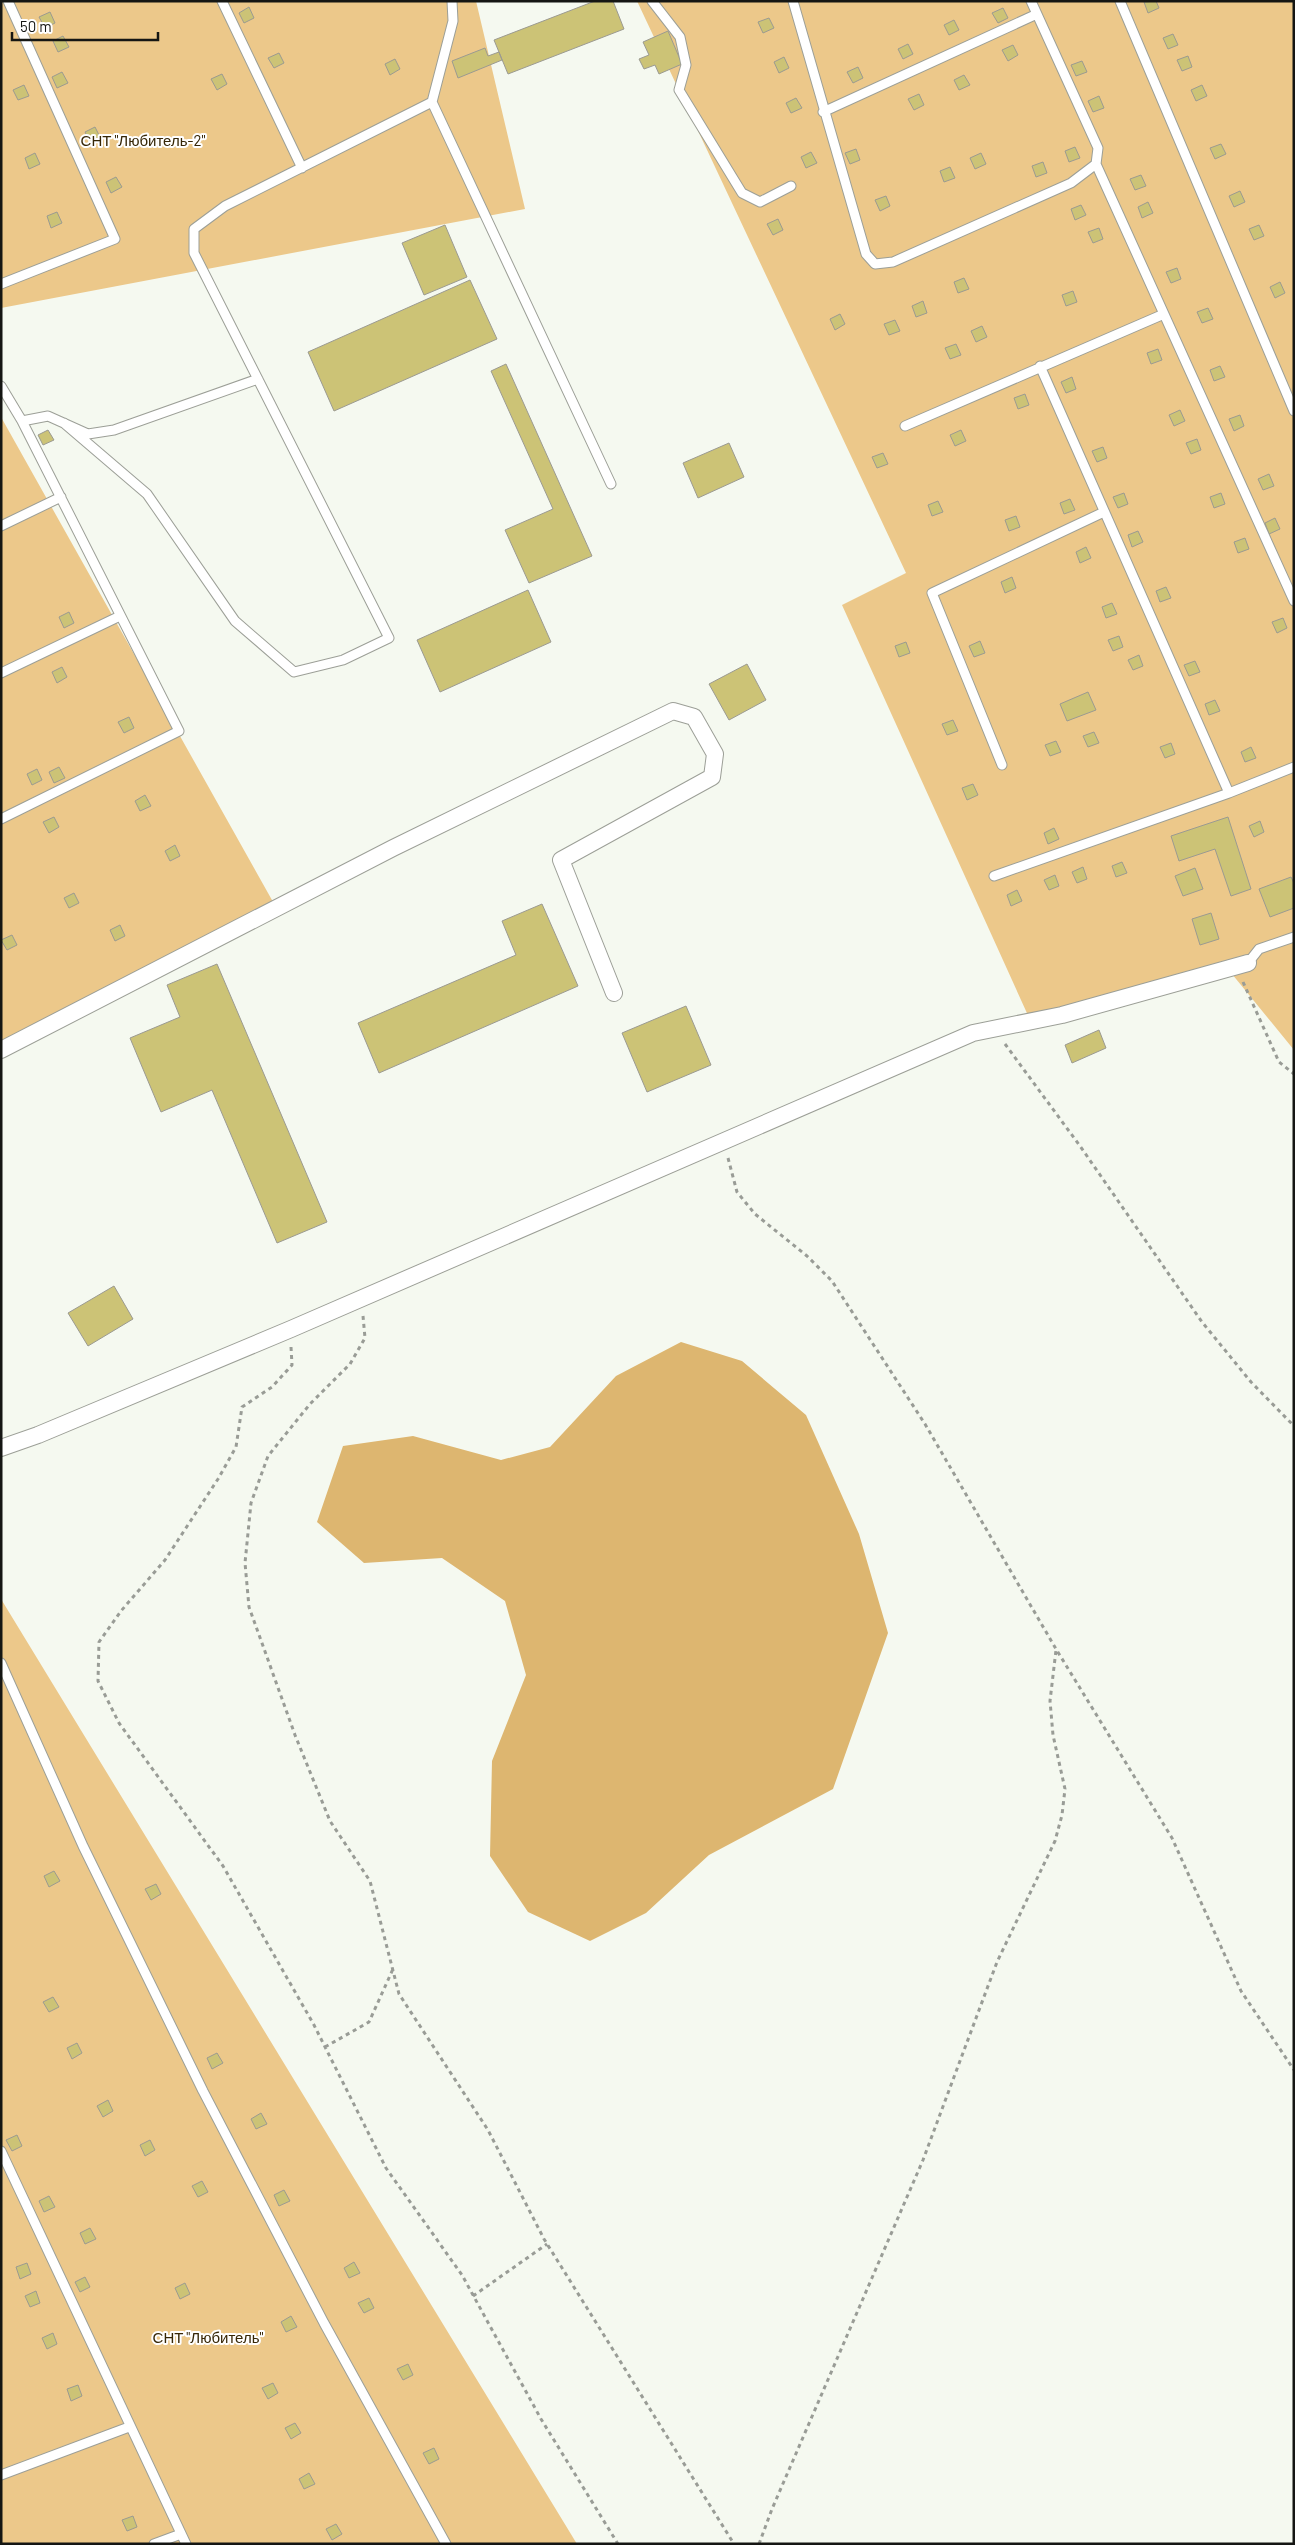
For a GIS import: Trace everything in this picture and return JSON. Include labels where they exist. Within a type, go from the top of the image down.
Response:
[{"type":"street","points":[[1,1050],[393,848],[673,711],[694,717],[715,754],[712,777],[561,860],[614,993]]},
{"type":"street","points":[[1,1448],[47,1431],[357,1301],[973,1033],[1062,1015],[1243,965]]},
{"type":"lane","points":[[1,284],[115,239],[8,1]]},
{"type":"lane","points":[[222,1],[302,168]]},
{"type":"lane","points":[[452,1],[453,21],[432,102],[611,484]]},
{"type":"lane","points":[[652,1],[680,37],[686,65],[679,90],[742,193],[760,202],[791,186]]},
{"type":"lane","points":[[793,1],[823,112],[866,254],[875,264],[893,262],[1071,183],[1096,164]]},
{"type":"lane","points":[[1031,1],[1098,148],[1096,164],[1294,601]]},
{"type":"lane","points":[[1120,1],[1294,412]]},
{"type":"lane","points":[[823,112],[1037,14]]},
{"type":"lane","points":[[64,423],[147,494],[235,621],[294,672],[343,660],[389,638],[194,253],[194,229],[225,206],[432,102]]},
{"type":"lane","points":[[905,426],[1164,314]]},
{"type":"lane","points":[[1040,366],[1228,793]]},
{"type":"lane","points":[[22,421],[48,416],[88,434],[114,430],[258,379]]},
{"type":"lane","points":[[1,386],[22,421],[179,731],[1,819]]},
{"type":"lane","points":[[1,526],[60,497]]},
{"type":"lane","points":[[1002,765],[932,593],[1104,512]]},
{"type":"lane","points":[[1,673],[120,616]]},
{"type":"lane","points":[[994,876],[1228,793],[1294,767]]},
{"type":"lane","points":[[1243,965],[1259,948],[1294,937]]},
{"type":"lane","points":[[1,1663],[83,1846],[203,2091],[324,2323],[446,2544]]},
{"type":"lane","points":[[1,2151],[129,2427],[186,2544]]},
{"type":"lane","points":[[1,2475],[129,2427]]},
{"type":"lane","points":[[154,2544],[181,2534]]},
{"type":"path","points":[[1243,965],[1253,1008],[1279,1062],[1294,1074]]},
{"type":"path","points":[[993,1028],[1080,1146],[1202,1322],[1251,1382],[1294,1426]]},
{"type":"path","points":[[724,1142],[737,1192],[755,1214],[807,1256],[832,1281],[924,1424],[1056,1649],[1172,1838],[1241,1991],[1294,2070]]},
{"type":"path","points":[[357,1301],[365,1320],[366,1338],[350,1364],[310,1404],[268,1456],[251,1503],[245,1564],[249,1607],[295,1735],[330,1821],[370,1880],[400,1994],[488,2130],[547,2244],[734,2544]]},
{"type":"path","points":[[291,1329],[292,1365],[272,1387],[242,1407],[236,1447],[218,1479],[165,1560],[121,1611],[99,1642],[98,1681],[119,1723],[223,1866],[325,2047],[386,2168],[462,2275],[541,2419],[618,2544]]},
{"type":"path","points":[[759,2544],[776,2500],[924,2160],[997,1962],[1055,1841],[1062,1815],[1065,1789],[1053,1735],[1050,1700],[1056,1649]]},
{"type":"path","points":[[325,2047],[369,2022],[393,1968]]},
{"type":"path","points":[[473,2296],[547,2244]]},
{"type":"green space","name":"СНТ \"Любитель-2\"","points":[[1,1],[476,1],[525,209],[1,308]]},
{"type":"green space","points":[[637,1],[1294,1],[1294,1050],[1223,963],[1031,1022],[842,605],[906,573]]},
{"type":"green space","points":[[1,417],[277,909],[1,1042]]},
{"type":"green space","name":"СНТ \"Любитель\"","points":[[1,1599],[577,2544],[1,2544]]},
{"type":"shaded area","points":[[681,1342],[742,1361],[806,1415],[859,1534],[888,1633],[833,1789],[709,1855],[646,1913],[590,1941],[528,1912],[490,1856],[492,1761],[526,1675],[505,1601],[442,1558],[364,1563],[317,1522],[343,1446],[413,1436],[501,1460],[550,1447],[616,1376]]},
{"type":"building","points":[[595,1],[613,1],[624,29],[508,74],[494,40]]},
{"type":"building","points":[[1156,1],[1159,8],[1148,13],[1144,2]]},
{"type":"building","points":[[249,7],[254,18],[244,23],[239,13]]},
{"type":"building","points":[[1003,8],[1008,18],[998,23],[992,13]]},
{"type":"building","points":[[50,12],[55,23],[45,28],[39,17]]},
{"type":"building","points":[[769,18],[774,28],[763,33],[758,22]]},
{"type":"building","points":[[954,20],[959,30],[949,35],[944,25]]},
{"type":"building","points":[[668,31],[682,64],[659,74],[655,65],[644,69],[639,59],[649,55],[643,42]]},
{"type":"building","points":[[1173,34],[1178,45],[1168,49],[1163,38]]},
{"type":"building","points":[[63,36],[69,47],[58,52],[53,41]]},
{"type":"building","points":[[908,44],[913,54],[903,59],[898,49]]},
{"type":"building","points":[[1013,45],[1018,55],[1008,61],[1002,50]]},
{"type":"building","points":[[485,48],[488,56],[499,52],[502,60],[458,78],[452,61]]},
{"type":"building","points":[[279,53],[284,63],[274,68],[268,58]]},
{"type":"building","points":[[1188,56],[1192,67],[1182,71],[1177,60]]},
{"type":"building","points":[[784,57],[789,68],[779,73],[774,62]]},
{"type":"building","points":[[395,59],[400,69],[390,75],[385,64]]},
{"type":"building","points":[[1082,61],[1087,72],[1076,76],[1071,65]]},
{"type":"building","points":[[858,67],[863,78],[853,83],[847,72]]},
{"type":"building","points":[[62,72],[68,83],[57,88],[52,77]]},
{"type":"building","points":[[222,74],[227,84],[217,90],[211,79]]},
{"type":"building","points":[[964,75],[970,85],[959,90],[954,80]]},
{"type":"building","points":[[24,85],[29,96],[18,100],[13,90]]},
{"type":"building","points":[[1202,85],[1207,96],[1196,101],[1191,90]]},
{"type":"building","points":[[919,94],[924,105],[914,110],[908,99]]},
{"type":"building","points":[[1099,96],[1104,108],[1093,112],[1088,101]]},
{"type":"building","points":[[796,98],[802,108],[791,113],[786,103]]},
{"type":"building","points":[[95,127],[100,137],[90,142],[85,132]]},
{"type":"building","points":[[1221,144],[1226,154],[1215,159],[1210,148]]},
{"type":"building","points":[[1075,147],[1080,158],[1069,162],[1065,151]]},
{"type":"building","points":[[856,149],[860,160],[850,164],[845,153]]},
{"type":"building","points":[[811,152],[817,163],[806,168],[801,157]]},
{"type":"building","points":[[35,153],[40,164],[29,169],[25,158]]},
{"type":"building","points":[[981,153],[986,164],[975,169],[970,158]]},
{"type":"building","points":[[1043,162],[1047,173],[1036,177],[1032,166]]},
{"type":"building","points":[[950,167],[955,178],[944,182],[940,171]]},
{"type":"building","points":[[1141,175],[1146,186],[1135,190],[1130,179]]},
{"type":"building","points":[[116,177],[122,187],[111,193],[106,182]]},
{"type":"building","points":[[1240,191],[1245,202],[1234,207],[1229,196]]},
{"type":"building","points":[[886,196],[890,206],[880,211],[875,200]]},
{"type":"building","points":[[1148,202],[1153,213],[1142,218],[1138,207]]},
{"type":"building","points":[[1081,205],[1086,215],[1075,220],[1071,209]]},
{"type":"building","points":[[57,212],[62,223],[51,228],[47,216]]},
{"type":"building","points":[[778,219],[783,230],[773,235],[767,224]]},
{"type":"building","points":[[445,225],[467,277],[424,295],[402,243]]},
{"type":"building","points":[[1259,225],[1264,236],[1254,240],[1249,229]]},
{"type":"building","points":[[1099,228],[1103,239],[1093,243],[1088,232]]},
{"type":"building","points":[[1177,268],[1181,279],[1171,283],[1166,272]]},
{"type":"building","points":[[964,278],[969,289],[958,293],[954,282]]},
{"type":"building","points":[[470,280],[497,339],[334,411],[308,352]]},
{"type":"building","points":[[1280,282],[1285,293],[1275,298],[1270,287]]},
{"type":"building","points":[[1073,291],[1077,302],[1066,306],[1062,295]]},
{"type":"building","points":[[923,301],[927,313],[916,317],[912,306]]},
{"type":"building","points":[[1208,308],[1213,319],[1202,323],[1197,312]]},
{"type":"building","points":[[840,314],[845,324],[835,330],[830,319]]},
{"type":"building","points":[[895,320],[900,331],[889,335],[884,324]]},
{"type":"building","points":[[982,326],[987,337],[976,342],[971,331]]},
{"type":"building","points":[[956,344],[961,355],[950,359],[945,348]]},
{"type":"building","points":[[1158,349],[1162,360],[1151,364],[1147,353]]},
{"type":"building","points":[[506,364],[592,556],[529,583],[505,530],[553,509],[491,371]]},
{"type":"building","points":[[1220,366],[1225,377],[1214,381],[1210,370]]},
{"type":"building","points":[[1072,377],[1076,389],[1066,393],[1061,382]]},
{"type":"building","points":[[1025,394],[1029,405],[1018,409],[1014,398]]},
{"type":"building","points":[[1180,410],[1185,421],[1174,426],[1169,415]]},
{"type":"building","points":[[1240,415],[1244,426],[1234,431],[1229,419]]},
{"type":"building","points":[[48,430],[54,440],[43,445],[38,435]]},
{"type":"building","points":[[961,430],[966,441],[955,446],[950,435]]},
{"type":"building","points":[[1197,439],[1201,450],[1191,454],[1186,443]]},
{"type":"building","points":[[729,443],[744,477],[698,498],[683,463]]},
{"type":"building","points":[[1103,447],[1107,458],[1097,462],[1092,451]]},
{"type":"building","points":[[883,453],[888,464],[877,468],[872,457]]},
{"type":"building","points":[[1269,474],[1274,486],[1263,490],[1258,479]]},
{"type":"building","points":[[1124,493],[1128,504],[1118,508],[1113,497]]},
{"type":"building","points":[[1221,493],[1225,504],[1214,508],[1210,497]]},
{"type":"building","points":[[1070,499],[1075,510],[1064,514],[1060,503]]},
{"type":"building","points":[[938,501],[943,512],[932,516],[928,505]]},
{"type":"building","points":[[1016,516],[1020,527],[1009,531],[1005,520]]},
{"type":"building","points":[[1275,518],[1280,529],[1269,534],[1265,523]]},
{"type":"building","points":[[1138,531],[1143,542],[1132,547],[1128,535]]},
{"type":"building","points":[[1245,538],[1249,549],[1238,553],[1234,542]]},
{"type":"building","points":[[1086,547],[1091,558],[1080,563],[1076,552]]},
{"type":"building","points":[[1012,577],[1016,588],[1005,593],[1001,582]]},
{"type":"building","points":[[1166,587],[1171,598],[1160,602],[1156,591]]},
{"type":"building","points":[[528,590],[551,642],[440,692],[417,640]]},
{"type":"building","points":[[1112,603],[1117,614],[1106,618],[1102,607]]},
{"type":"building","points":[[69,612],[74,623],[64,628],[59,617]]},
{"type":"building","points":[[1283,618],[1287,628],[1277,633],[1272,622]]},
{"type":"building","points":[[1119,636],[1123,647],[1113,651],[1108,640]]},
{"type":"building","points":[[980,641],[985,653],[974,657],[969,646]]},
{"type":"building","points":[[906,642],[910,653],[899,657],[895,646]]},
{"type":"building","points":[[1139,655],[1143,666],[1133,670],[1128,660]]},
{"type":"building","points":[[1195,661],[1200,672],[1189,676],[1184,665]]},
{"type":"building","points":[[747,664],[766,700],[729,720],[709,684]]},
{"type":"building","points":[[62,667],[67,677],[57,683],[52,672]]},
{"type":"building","points":[[1088,692],[1096,710],[1067,721],[1060,704]]},
{"type":"building","points":[[1215,700],[1220,711],[1209,715],[1205,704]]},
{"type":"building","points":[[129,717],[134,728],[124,733],[118,722]]},
{"type":"building","points":[[953,720],[958,731],[947,735],[942,724]]},
{"type":"building","points":[[1094,732],[1099,743],[1088,747],[1083,736]]},
{"type":"building","points":[[1056,741],[1061,752],[1050,756],[1045,745]]},
{"type":"building","points":[[1171,743],[1175,754],[1165,758],[1160,747]]},
{"type":"building","points":[[1251,747],[1256,758],[1245,762],[1241,752]]},
{"type":"building","points":[[59,767],[65,778],[54,783],[49,772]]},
{"type":"building","points":[[37,769],[42,780],[32,785],[27,774]]},
{"type":"building","points":[[973,784],[978,795],[967,800],[962,788]]},
{"type":"building","points":[[145,795],[151,806],[140,811],[135,801]]},
{"type":"building","points":[[54,817],[59,827],[49,833],[43,822]]},
{"type":"building","points":[[1228,817],[1251,889],[1231,896],[1215,849],[1179,861],[1171,836]]},
{"type":"building","points":[[1260,821],[1264,832],[1254,837],[1249,826]]},
{"type":"building","points":[[1054,828],[1059,839],[1048,844],[1044,833]]},
{"type":"building","points":[[175,845],[180,856],[170,861],[165,851]]},
{"type":"building","points":[[1122,862],[1127,873],[1116,877],[1112,866]]},
{"type":"building","points":[[1083,867],[1087,879],[1077,883],[1072,872]]},
{"type":"building","points":[[1195,868],[1203,889],[1183,896],[1175,876]]},
{"type":"building","points":[[1055,875],[1059,886],[1049,890],[1044,880]]},
{"type":"building","points":[[1291,877],[1294,883],[1294,908],[1270,917],[1259,889]]},
{"type":"building","points":[[1017,890],[1022,901],[1011,906],[1007,895]]},
{"type":"building","points":[[74,893],[79,903],[69,908],[64,898]]},
{"type":"building","points":[[542,904],[578,986],[379,1073],[358,1023],[516,955],[502,921]]},
{"type":"building","points":[[1211,913],[1219,939],[1200,945],[1192,919]]},
{"type":"building","points":[[120,925],[125,936],[115,941],[110,930]]},
{"type":"building","points":[[12,935],[17,945],[7,950],[1,940]]},
{"type":"building","points":[[217,964],[327,1222],[277,1243],[212,1090],[161,1112],[130,1038],[180,1017],[167,985]]},
{"type":"building","points":[[686,1006],[711,1065],[647,1092],[622,1033]]},
{"type":"building","points":[[1099,1030],[1106,1048],[1072,1063],[1065,1045]]},
{"type":"building","points":[[114,1286],[133,1319],[88,1346],[68,1313]]},
{"type":"building","points":[[54,1871],[60,1881],[49,1887],[44,1876]]},
{"type":"building","points":[[156,1884],[161,1894],[151,1900],[145,1889]]},
{"type":"building","points":[[53,1997],[59,2007],[49,2012],[43,2002]]},
{"type":"building","points":[[77,2043],[82,2053],[72,2059],[67,2048]]},
{"type":"building","points":[[217,2053],[223,2063],[212,2069],[207,2058]]},
{"type":"building","points":[[108,2100],[113,2111],[103,2117],[97,2106]]},
{"type":"building","points":[[261,2113],[267,2124],[256,2129],[251,2119]]},
{"type":"building","points":[[17,2135],[22,2146],[12,2151],[6,2140]]},
{"type":"building","points":[[150,2140],[155,2150],[145,2156],[140,2145]]},
{"type":"building","points":[[202,2181],[208,2192],[198,2197],[192,2186]]},
{"type":"building","points":[[284,2190],[290,2201],[279,2206],[274,2195]]},
{"type":"building","points":[[49,2196],[55,2207],[44,2212],[39,2201]]},
{"type":"building","points":[[90,2228],[96,2239],[85,2244],[80,2233]]},
{"type":"building","points":[[354,2262],[360,2273],[349,2278],[344,2268]]},
{"type":"building","points":[[27,2263],[31,2274],[20,2279],[16,2267]]},
{"type":"building","points":[[85,2277],[90,2287],[80,2292],[75,2282]]},
{"type":"building","points":[[185,2283],[190,2294],[180,2299],[175,2288]]},
{"type":"building","points":[[36,2291],[40,2303],[30,2307],[25,2296]]},
{"type":"building","points":[[369,2298],[374,2308],[364,2313],[358,2303]]},
{"type":"building","points":[[291,2316],[297,2327],[286,2332],[281,2322]]},
{"type":"building","points":[[53,2333],[57,2344],[47,2349],[42,2338]]},
{"type":"building","points":[[408,2364],[413,2375],[403,2380],[397,2369]]},
{"type":"building","points":[[273,2383],[278,2393],[268,2399],[262,2388]]},
{"type":"building","points":[[78,2385],[82,2396],[71,2401],[67,2389]]},
{"type":"building","points":[[295,2423],[301,2433],[291,2439],[285,2428]]},
{"type":"building","points":[[434,2448],[439,2459],[429,2464],[423,2453]]},
{"type":"building","points":[[309,2473],[315,2484],[304,2489],[299,2479]]},
{"type":"building","points":[[133,2516],[137,2527],[127,2531],[122,2520]]},
{"type":"building","points":[[336,2524],[342,2534],[332,2540],[326,2529]]}]
